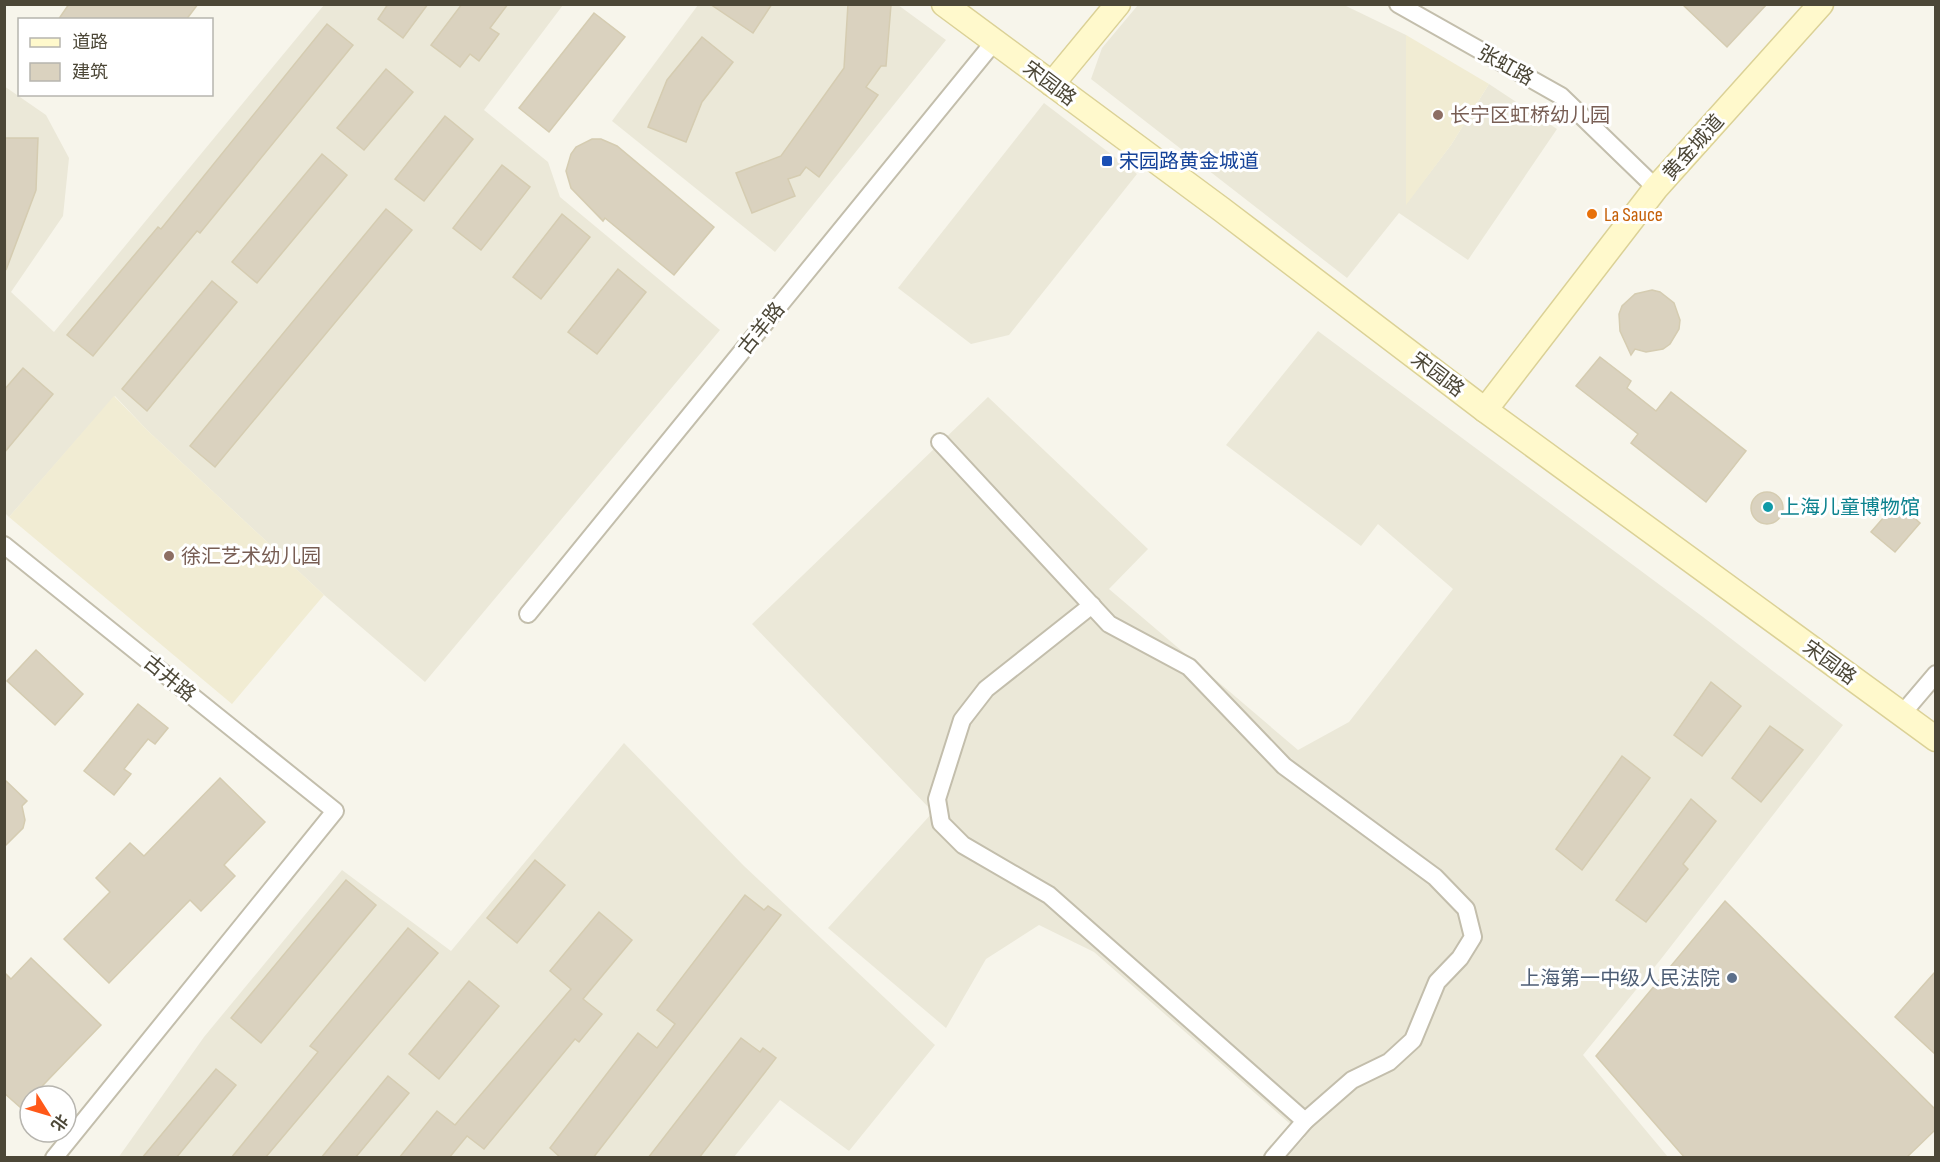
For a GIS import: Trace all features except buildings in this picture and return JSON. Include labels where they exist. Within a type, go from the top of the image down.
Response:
[{"type":"main road","name":"宋园路","points":[[944,4],[1485,410],[1935,739]]},
{"type":"main road","points":[[1052,84],[1118,4]]},
{"type":"main road","name":"黄金城道","points":[[1485,410],[1656,188],[1821,4]]},
{"type":"street","name":"张虹路","points":[[1398,4],[1562,96],[1656,188]]},
{"type":"street","name":"古羊路","points":[[528,614],[994,42]]},
{"type":"street","points":[[940,442],[1109,624],[1189,667],[1284,766],[1435,877],[1466,909],[1473,937],[1460,958],[1437,982],[1413,1040],[1389,1062],[1352,1080],[1305,1121],[1272,1158]]},
{"type":"street","name":"古井路","points":[[4,545],[335,811],[54,1158]]},
{"type":"street","points":[[1092,605],[986,689],[962,720],[937,799],[941,823],[963,845],[1049,895],[1305,1121]]},
{"type":"street","points":[[1902,714],[1935,674]]},
{"type":"shaded area","points":[[324,5],[563,5],[484,110],[548,162],[560,197],[720,330],[425,682],[324,595],[148,431],[115,396],[9,517],[5,513],[4,86],[46,115],[69,158],[63,216],[11,292],[54,332]]},
{"type":"shaded area","points":[[698,5],[898,5],[946,40],[775,252],[612,121]]},
{"type":"shaded area","points":[[1138,5],[1344,5],[1406,35],[1406,204],[1451,145],[1489,84],[1557,129],[1468,260],[1399,213],[1347,278],[1091,79],[1102,48]]},
{"type":"shaded area","name":"长宁区虹桥幼儿园","points":[[1406,35],[1489,84],[1451,145],[1406,205]]},
{"type":"shaded area","points":[[1044,103],[1137,174],[1009,335],[971,344],[898,288]]},
{"type":"shaded area","points":[[1318,331],[1703,617],[1843,725],[1661,959],[1583,1055],[1668,1157],[1287,1157],[1305,1137],[1094,952],[1039,925],[986,959],[946,1028],[828,928],[933,812],[752,624],[988,397],[1148,549],[1109,589],[1298,750],[1349,722],[1453,589],[1378,524],[1361,546],[1226,445]]},
{"type":"shaded area","name":"徐汇艺术幼儿园","points":[[114,396],[148,431],[324,595],[232,704],[9,517]]},
{"type":"shaded area","points":[[624,743],[744,866],[935,1045],[849,1151],[780,1100],[734,1157],[118,1158],[204,1037],[342,870],[451,951]]},
{"type":"place","name":"长宁区虹桥幼儿园","points":[[1438,115]]},
{"type":"place","name":"宋园路黄金城道","points":[[1107,161]]},
{"type":"place","name":"La Sauce","points":[[1592,214]]},
{"type":"place","name":"上海儿童博物馆","points":[[1768,507]]},
{"type":"place","name":"徐汇艺术幼儿园","points":[[169,556]]},
{"type":"place","name":"上海第一中级人民法院","points":[[1732,978]]}]
